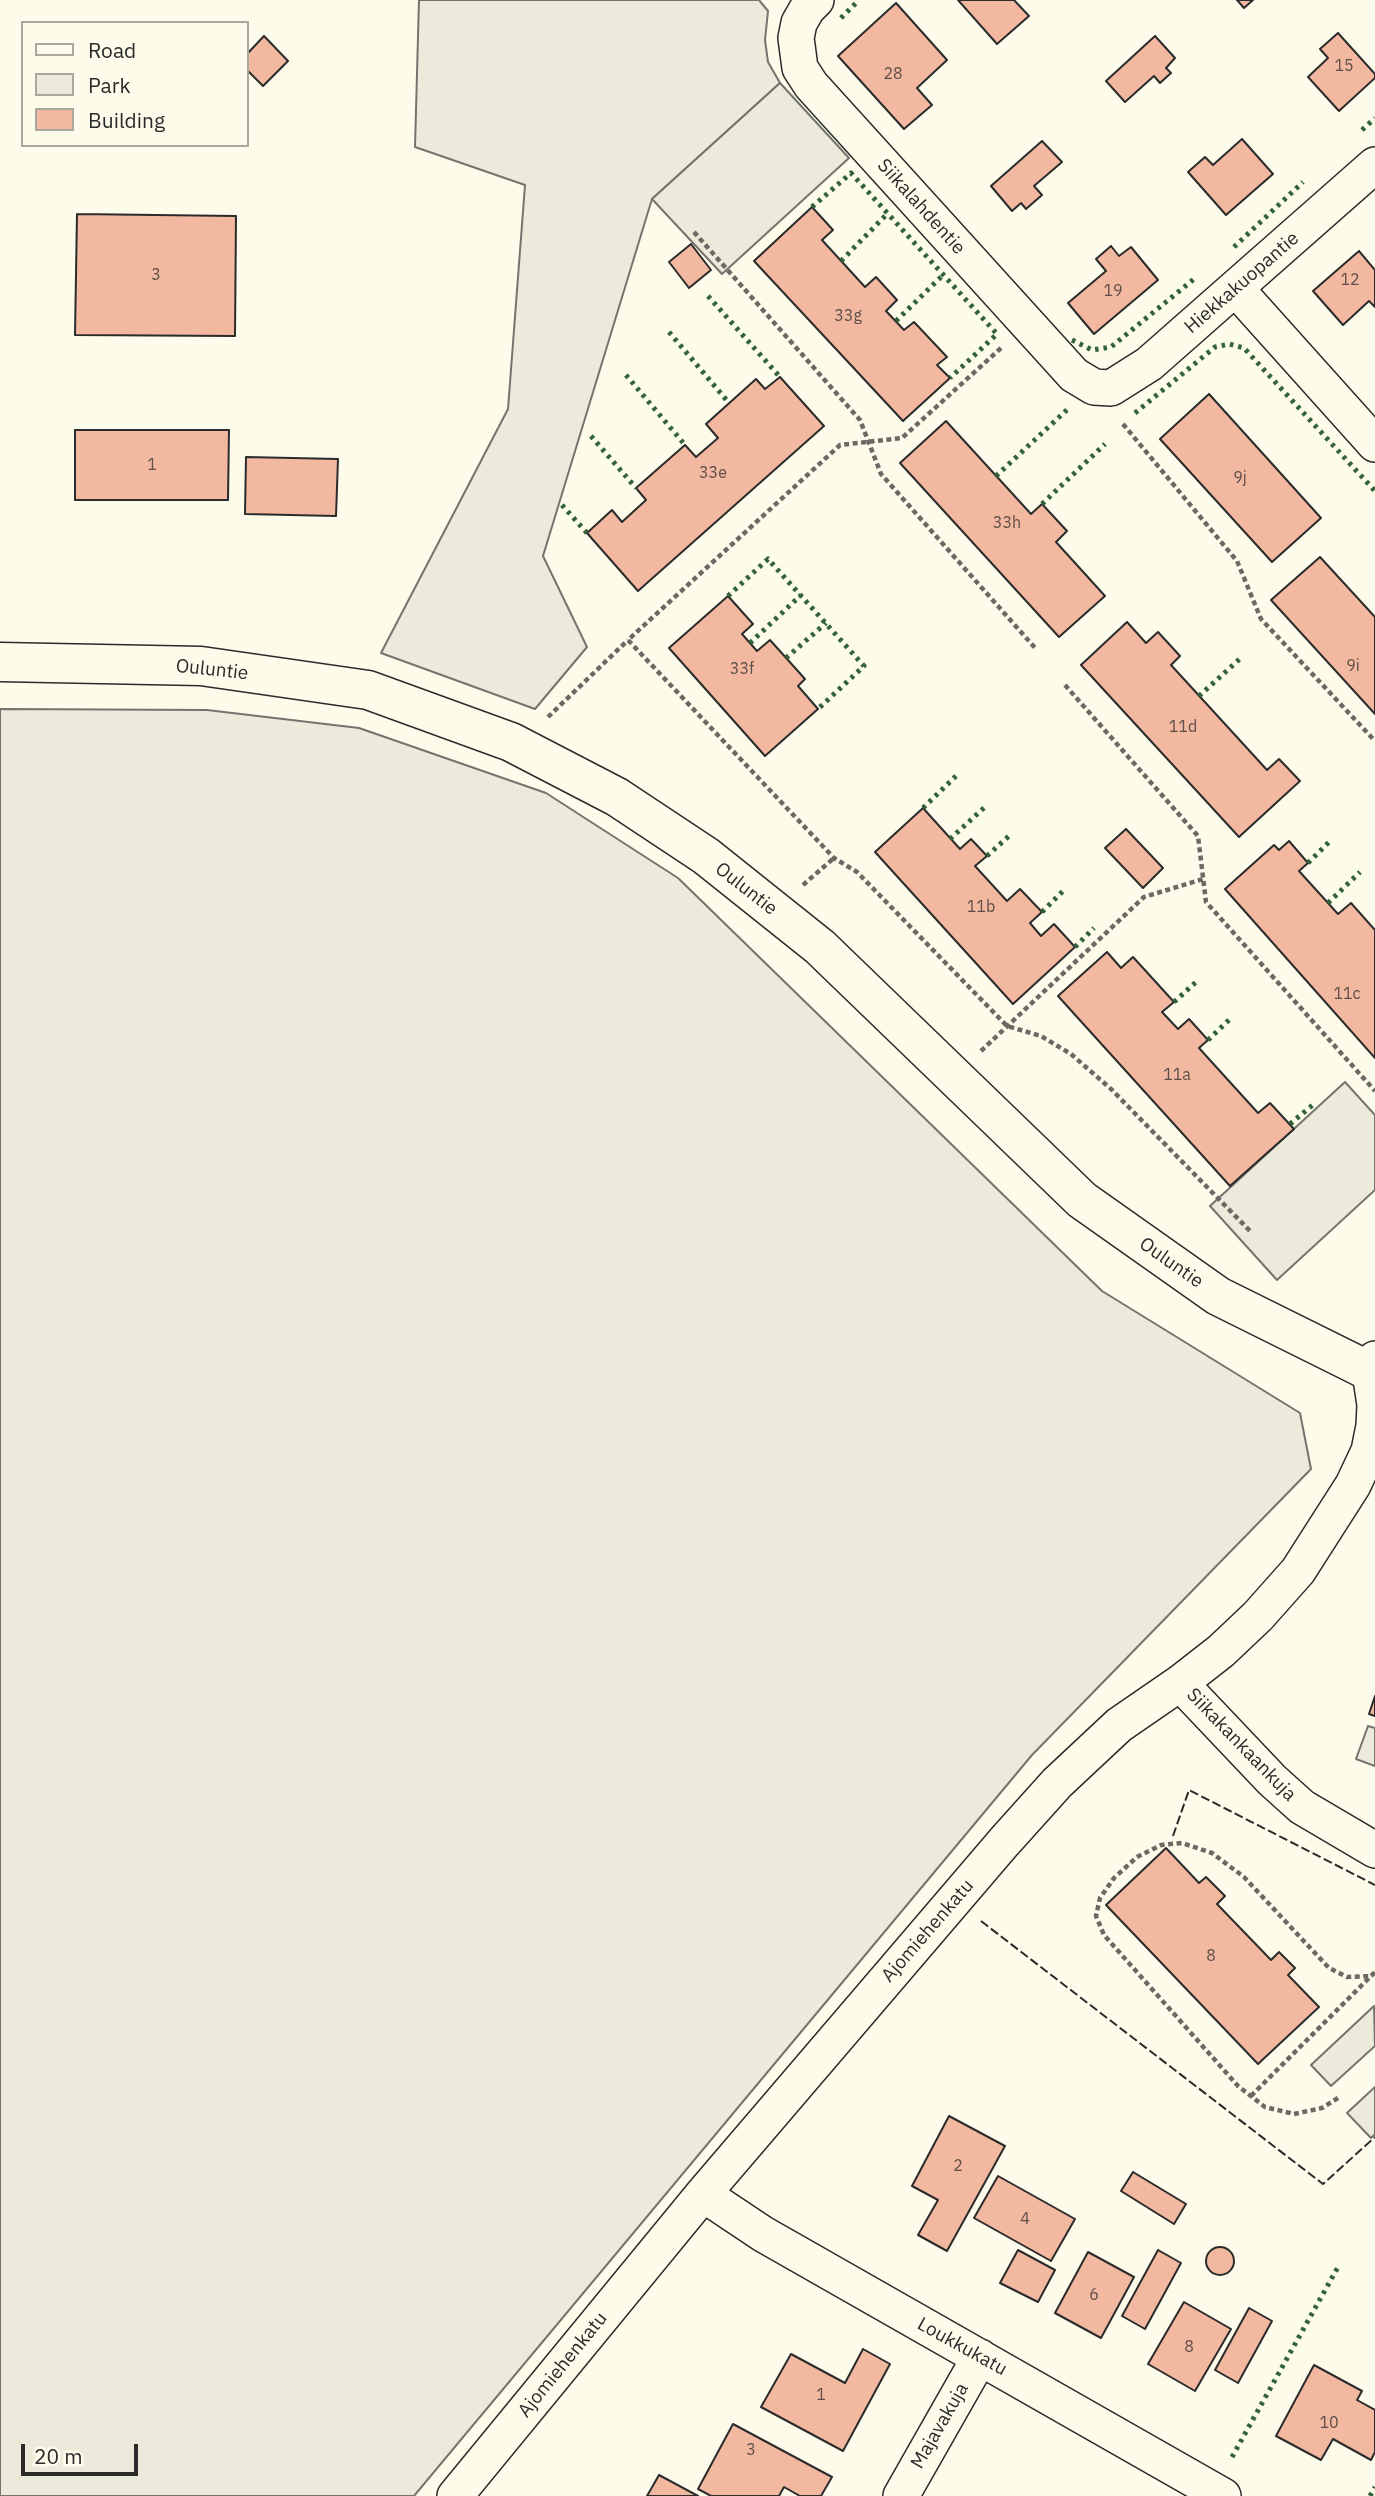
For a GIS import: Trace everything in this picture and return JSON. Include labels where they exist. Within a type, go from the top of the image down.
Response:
[{"type":"street","name":"Siikalahdentie","points":[[816,0],[799,23],[796,38],[800,68],[811,85],[1074,375],[1102,389]]},
{"type":"street","name":"Hiekkakuopantie","points":[[1102,389],[1120,384],[1149,364],[1375,165]]},
{"type":"street","points":[[1236,289],[1375,444]]},
{"type":"street","name":"Ouluntie","points":[[0,662],[201,666],[368,690],[518,746],[617,797],[706,856],[820,947],[1082,1200],[1218,1296],[1373,1368]]},
{"type":"street","name":"Ajomiehenkatu","points":[[455,2496],[703,2194],[1057,1783],[1119,1725],[1221,1651],[1258,1616],[1298,1571],[1353,1485],[1369,1451],[1374,1416],[1373,1368]]},
{"type":"street","name":"Siikakankaankuja","points":[[1180,1683],[1272,1780],[1302,1807],[1375,1850]]},
{"type":"street","name":"Loukkukatu","points":[[703,2194],[763,2234],[1223,2496]]},
{"type":"street","name":"Majavakuja","points":[[901,2496],[980,2357]]},
{"type":"path","points":[[694,232],[860,420],[881,474],[1036,649]]},
{"type":"path","points":[[518,746],[628,640],[840,445],[902,438],[1027,324]]},
{"type":"path","points":[[1102,389],[1110,408],[1237,561],[1261,619],[1375,741]]},
{"type":"path","points":[[628,640],[834,858],[857,872],[1007,1026],[1041,1037],[1071,1054],[1111,1089],[1252,1233]]},
{"type":"path","points":[[1065,684],[1198,836],[1206,902],[1375,1091]]},
{"type":"path","points":[[955,1077],[1144,897],[1203,878]]},
{"type":"path","points":[[1338,2098],[1321,2108],[1294,2114],[1265,2106],[1238,2086],[1104,1935],[1096,1916],[1100,1898],[1114,1878],[1137,1857],[1161,1844],[1182,1843],[1212,1853],[1244,1877],[1329,1968],[1348,1977],[1373,1974]]},
{"type":"path","points":[[1251,2096],[1373,1974]]},
{"type":"green space","points":[[419,0],[759,0],[768,11],[765,40],[768,62],[780,83],[652,199],[543,556],[587,647],[535,709],[381,653],[508,409],[525,185],[415,147]]},
{"type":"green space","points":[[0,709],[207,710],[359,728],[546,793],[678,878],[1102,1291],[1300,1413],[1311,1469],[1032,1755],[414,2496],[0,2496]]},
{"type":"shaded area","points":[[780,83],[849,158],[722,274],[652,199]]},
{"type":"shaded area","points":[[1345,1082],[1375,1115],[1375,1190],[1277,1280],[1210,1206]]},
{"type":"shaded area","points":[[1368,1726],[1375,1728],[1375,1766],[1356,1759]]},
{"type":"shaded area","points":[[1374,2006],[1375,2046],[1331,2086],[1311,2065]]},
{"type":"shaded area","points":[[1375,2087],[1375,2134],[1371,2138],[1347,2113]]},
{"type":"building","points":[[958,0],[1014,0],[1029,16],[997,44]]},
{"type":"building","points":[[1237,0],[1253,0],[1244,8]]},
{"type":"building","points":[[896,3],[947,60],[917,88],[932,105],[904,129],[838,56]]},
{"type":"building","points":[[1338,33],[1375,74],[1375,78],[1339,111],[1308,77],[1328,58],[1320,49]]},
{"type":"building","points":[[264,36],[288,61],[263,86],[248,71],[248,53]]},
{"type":"building","points":[[1155,36],[1175,58],[1166,68],[1171,73],[1160,83],[1154,76],[1125,102],[1106,81]]},
{"type":"building","points":[[1242,139],[1273,174],[1226,215],[1188,172],[1205,157],[1213,165]]},
{"type":"building","points":[[1042,141],[1062,162],[1034,186],[1042,195],[1026,209],[1021,203],[1012,211],[991,186]]},
{"type":"building","points":[[812,207],[833,230],[822,240],[865,287],[876,277],[897,300],[886,311],[904,330],[914,322],[947,357],[937,365],[950,378],[903,421],[754,261]]},
{"type":"building","points":[[77,214],[236,216],[235,336],[75,335]]},
{"type":"building","points":[[691,244],[711,270],[689,288],[669,262]]},
{"type":"building","points":[[1111,246],[1119,256],[1131,247],[1158,280],[1094,334],[1068,303],[1106,271],[1096,259]]},
{"type":"building","points":[[1359,251],[1375,270],[1375,307],[1369,301],[1343,325],[1313,291]]},
{"type":"building","points":[[780,377],[824,426],[638,591],[587,533],[612,510],[622,522],[646,500],[636,488],[685,445],[696,457],[718,438],[706,424],[756,379],[765,389]]},
{"type":"building","points":[[1209,394],[1321,518],[1272,562],[1160,439]]},
{"type":"building","points":[[946,421],[1031,514],[1042,504],[1067,531],[1056,542],[1105,596],[1059,637],[900,463]]},
{"type":"building","points":[[75,430],[229,430],[228,500],[75,500]]},
{"type":"building","points":[[246,457],[338,459],[336,516],[245,514]]},
{"type":"building","points":[[1320,557],[1375,617],[1375,714],[1271,600]]},
{"type":"building","points":[[728,596],[753,624],[742,634],[757,651],[770,640],[805,679],[798,686],[818,709],[765,756],[669,648]]},
{"type":"building","points":[[1127,622],[1146,643],[1158,632],[1180,656],[1171,665],[1267,770],[1279,759],[1300,781],[1239,837],[1081,665]]},
{"type":"building","points":[[923,808],[960,849],[971,839],[987,856],[975,866],[1007,901],[1020,889],[1042,912],[1030,923],[1041,936],[1054,924],[1075,947],[1013,1004],[875,852]]},
{"type":"building","points":[[1126,829],[1163,868],[1143,888],[1105,848]]},
{"type":"building","points":[[1289,841],[1308,863],[1299,871],[1338,914],[1351,903],[1375,930],[1375,1058],[1225,889],[1274,845],[1279,850]]},
{"type":"building","points":[[1107,952],[1121,968],[1133,957],[1174,1002],[1162,1012],[1178,1029],[1189,1019],[1208,1040],[1199,1048],[1258,1113],[1270,1103],[1294,1129],[1230,1186],[1058,996]]},
{"type":"building","points":[[1375,1696],[1375,1716],[1369,1714]]},
{"type":"building","points":[[1166,1848],[1199,1883],[1206,1877],[1225,1896],[1217,1904],[1271,1960],[1279,1952],[1295,1968],[1288,1975],[1319,2007],[1258,2064],[1106,1905]]},
{"type":"building","points":[[949,2116],[1005,2146],[947,2251],[918,2235],[938,2200],[912,2186]]},
{"type":"building","points":[[1133,2172],[1186,2204],[1174,2224],[1121,2191]]},
{"type":"building","points":[[998,2176],[1075,2219],[1051,2261],[974,2218]]},
{"type":"building","points":[[1220,2247],[1230,2251],[1234,2261],[1230,2271],[1220,2275],[1210,2271],[1206,2261],[1210,2251]]},
{"type":"building","points":[[1018,2250],[1055,2270],[1038,2302],[1000,2283]]},
{"type":"building","points":[[1158,2250],[1181,2263],[1145,2329],[1122,2316]]},
{"type":"building","points":[[1088,2252],[1134,2277],[1101,2338],[1055,2313]]},
{"type":"building","points":[[1184,2302],[1231,2329],[1195,2391],[1148,2364]]},
{"type":"building","points":[[1249,2308],[1272,2321],[1238,2383],[1215,2370]]},
{"type":"building","points":[[863,2349],[890,2364],[843,2451],[761,2407],[791,2354],[845,2383]]},
{"type":"building","points":[[1314,2365],[1362,2391],[1357,2400],[1375,2410],[1375,2452],[1371,2460],[1333,2439],[1321,2460],[1276,2436]]},
{"type":"building","points":[[733,2424],[832,2477],[821,2496],[800,2496],[784,2487],[779,2496],[711,2496],[698,2489]]},
{"type":"building","points":[[659,2475],[698,2496],[647,2496]]},
{"type":"hedge","points":[[841,18],[859,0]]},
{"type":"hedge","points":[[1362,130],[1375,118]]},
{"type":"hedge","points":[[812,207],[851,173],[997,334],[950,378]]},
{"type":"hedge","points":[[1234,247],[1303,182]]},
{"type":"hedge","points":[[841,261],[888,213]]},
{"type":"hedge","points":[[896,321],[943,275]]},
{"type":"hedge","points":[[1072,340],[1092,350],[1111,347],[1194,279]]},
{"type":"hedge","points":[[708,296],[780,377]]},
{"type":"hedge","points":[[669,332],[729,403]]},
{"type":"hedge","points":[[1135,413],[1215,347],[1229,344],[1244,348],[1375,491]]},
{"type":"hedge","points":[[626,375],[685,445]]},
{"type":"hedge","points":[[996,476],[1070,407]]},
{"type":"hedge","points":[[591,436],[636,488]]},
{"type":"hedge","points":[[1042,504],[1105,444]]},
{"type":"hedge","points":[[562,505],[587,533]]},
{"type":"hedge","points":[[728,596],[768,559],[864,666],[818,709]]},
{"type":"hedge","points":[[750,643],[801,595]]},
{"type":"hedge","points":[[786,658],[826,623]]},
{"type":"hedge","points":[[1199,696],[1243,656]]},
{"type":"hedge","points":[[923,808],[956,776]]},
{"type":"hedge","points":[[950,839],[986,806]]},
{"type":"hedge","points":[[987,856],[1010,835]]},
{"type":"hedge","points":[[1308,863],[1332,839]]},
{"type":"hedge","points":[[1328,903],[1360,872]]},
{"type":"hedge","points":[[1042,912],[1063,891]]},
{"type":"hedge","points":[[1075,947],[1094,928]]},
{"type":"hedge","points":[[1174,1002],[1196,982]]},
{"type":"hedge","points":[[1208,1040],[1231,1018]]},
{"type":"hedge","points":[[1290,1124],[1315,1103]]},
{"type":"hedge","points":[[1232,2457],[1338,2267]]},
{"type":"hedge","points":[[1370,2496],[1375,2487]]},
{"type":"fence","points":[[1173,1836],[1189,1790],[1375,1885]]},
{"type":"fence","points":[[981,1921],[1323,2184],[1375,2137]]}]
